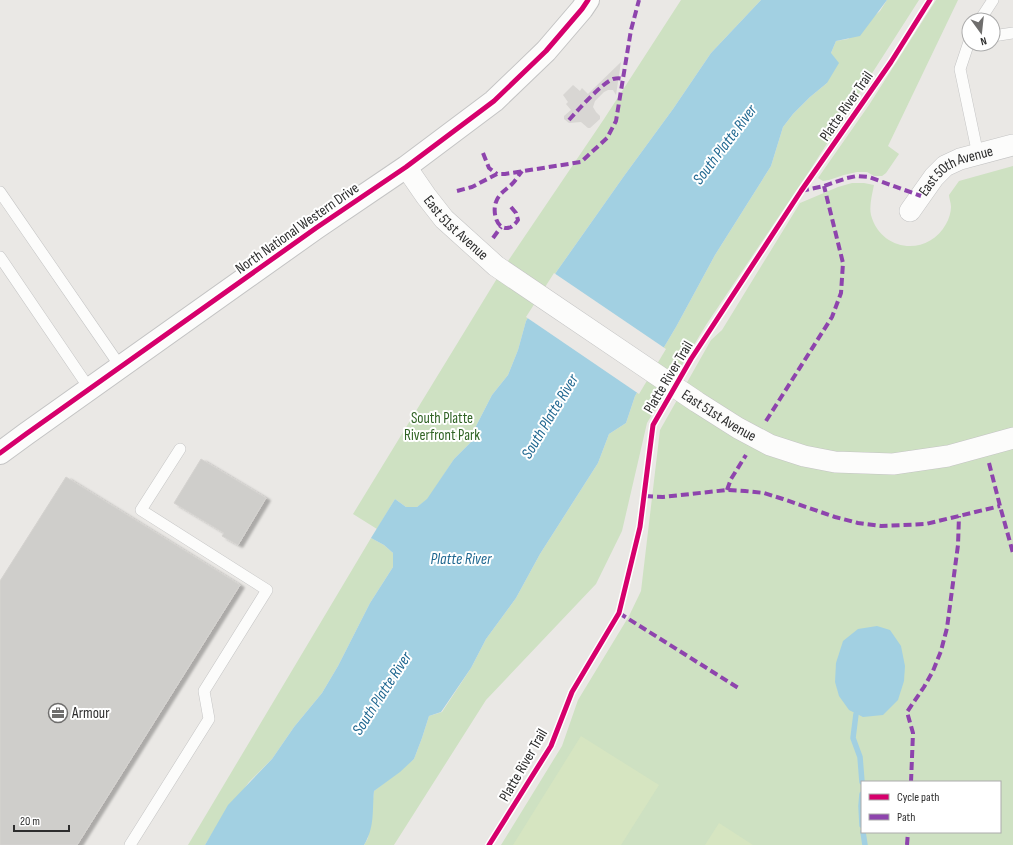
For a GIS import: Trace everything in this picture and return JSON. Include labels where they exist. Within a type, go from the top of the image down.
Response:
[{"type":"street","name":"North National Western Drive","points":[[0,453],[120,366],[316,228],[406,168],[494,101],[546,51],[588,0]]},
{"type":"street","name":"East 50th Avenue","points":[[910,211],[934,177],[945,166],[960,159],[1013,145]]},
{"type":"street","name":"East 51st Avenue","points":[[406,168],[444,219],[496,266],[697,402],[738,428],[770,444],[804,456],[836,462],[893,464],[948,456],[1013,438]]},
{"type":"lane","points":[[985,12],[993,0]]},
{"type":"lane","points":[[1001,35],[1013,33]]},
{"type":"lane","points":[[966,52],[960,69],[978,155]]},
{"type":"lane","points":[[0,192],[120,366]]},
{"type":"lane","points":[[0,257],[90,388]]},
{"type":"lane","points":[[130,845],[209,719],[204,691],[267,590],[141,510],[180,449]]},
{"type":"green space","name":"South Platte Riverfront Park","points":[[681,0],[761,0],[711,53],[673,109],[557,271],[526,321],[518,350],[508,375],[492,395],[474,430],[471,442],[454,459],[428,499],[417,507],[406,507],[395,499],[377,529],[353,514],[504,267],[604,119]]},
{"type":"green space","points":[[887,0],[919,0],[812,167],[706,325],[647,423],[622,531],[596,584],[486,700],[394,845],[364,845],[368,838],[374,791],[414,759],[429,716],[442,712],[471,668],[486,639],[516,598],[540,554],[598,463],[609,434],[626,423],[635,396],[676,327],[715,255],[771,166],[783,127],[793,114],[810,97],[827,83],[831,53],[836,41],[848,39],[880,11]]},
{"type":"green space","points":[[936,0],[958,0],[888,146],[899,154],[886,173],[882,176],[874,176],[867,172],[857,172],[823,181],[818,178],[869,105]]},
{"type":"green space","points":[[1013,166],[1013,845],[501,845],[562,746],[578,700],[629,616],[641,591],[660,430],[711,340],[722,330],[800,203],[838,187],[852,183],[874,185],[870,212],[876,227],[884,237],[894,243],[906,246],[928,242],[938,235],[949,218],[951,205],[949,195],[959,181]]},
{"type":"green space","points":[[371,538],[384,545],[393,553],[393,567],[370,603],[338,666],[322,693],[294,727],[272,759],[249,782],[205,845],[188,845]]},
{"type":"green space","points":[[581,736],[659,785],[621,845],[513,845]]},
{"type":"green space","points":[[719,823],[753,845],[705,845]]},
{"type":"shaded area","points":[[621,62],[616,95],[613,90],[608,90],[595,101],[593,107],[600,116],[600,119],[588,128],[581,122],[569,123],[564,119],[564,116],[571,110],[566,104],[568,102],[563,95],[573,85],[580,91],[582,88],[588,94]]},
{"type":"water","name":"Platte River","points":[[761,0],[887,0],[860,36],[836,41],[831,53],[839,63],[827,83],[793,114],[783,127],[771,166],[715,255],[676,327],[635,396],[626,423],[609,434],[598,463],[540,554],[516,598],[486,639],[471,668],[441,712],[429,716],[414,759],[400,772],[374,791],[370,832],[364,845],[205,845],[228,805],[272,759],[294,727],[322,693],[338,666],[370,603],[393,567],[393,553],[384,545],[371,538],[395,499],[406,507],[417,507],[427,499],[454,459],[471,442],[474,430],[492,395],[508,375],[518,350],[526,321],[557,271],[673,109],[711,53]]},
{"type":"water","points":[[877,626],[890,630],[901,646],[905,666],[904,681],[898,700],[883,715],[863,717],[849,710],[839,696],[835,682],[836,663],[843,641],[858,629]]},
{"type":"pier","points":[[554,273],[666,349],[639,394],[526,317]]},
{"type":"building","points":[[201,459],[266,498],[238,545],[222,536],[224,533],[174,503]]},
{"type":"building","points":[[66,477],[240,585],[77,845],[0,845],[0,581]]},
{"type":"waterway","points":[[856,714],[853,738],[860,757],[862,781]]},
{"type":"waterway","points":[[863,833],[865,845]]},
{"type":"marked path","points":[[457,191],[472,187],[497,174],[581,162],[607,138],[616,121],[631,30],[639,0]]},
{"type":"marked path","points":[[569,120],[590,97],[608,82],[613,79],[623,79]]},
{"type":"marked path","points":[[483,153],[489,168],[497,174]]},
{"type":"marked path","points":[[511,207],[516,213],[518,220],[511,227],[502,227],[495,216],[497,199],[522,171]]},
{"type":"marked path","points":[[801,191],[857,176],[869,177],[921,196]]},
{"type":"marked path","points":[[766,421],[832,317],[841,293],[843,263],[824,186]]},
{"type":"marked path","points":[[493,238],[501,227]]},
{"type":"marked path","points":[[727,490],[731,479],[746,455]]},
{"type":"marked path","points":[[989,463],[1013,553]]},
{"type":"marked path","points":[[645,496],[663,497],[727,490],[764,493],[835,517],[858,523],[881,526],[926,524],[1000,506]]},
{"type":"marked path","points":[[911,781],[913,733],[907,712],[933,671],[941,651],[947,628],[958,545],[959,516]]},
{"type":"marked path","points":[[619,613],[740,689]]},
{"type":"marked path","points":[[907,845],[908,833]]},
{"type":"cycle path","points":[[0,453],[316,228],[406,167],[494,101],[546,51],[588,0]]},
{"type":"cycle path","name":"Platte River Trail","points":[[489,845],[551,746],[572,692],[619,613],[640,527],[653,425],[691,359],[801,191],[891,62],[930,0]]},
{"type":"place","name":"Armour","points":[[58,713]]},
{"type":"water label","name":"South Platte River","points":[[724,144]]},
{"type":"water label","name":"South Platte River","points":[[549,416]]},
{"type":"water label","name":"South Platte River","points":[[381,693]]}]
